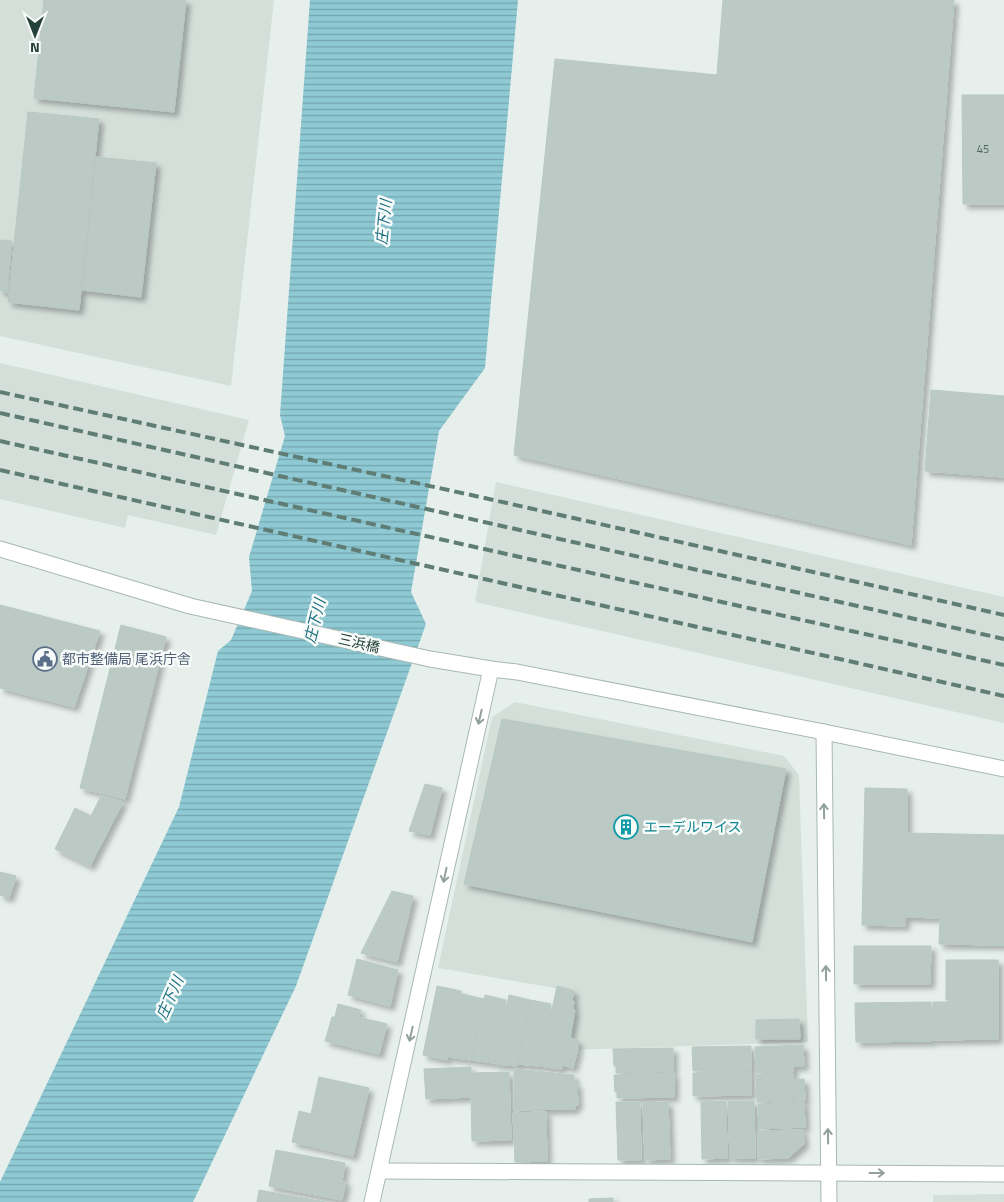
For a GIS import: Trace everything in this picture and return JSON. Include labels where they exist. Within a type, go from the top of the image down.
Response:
[{"type":"street","name":"三浜橋","points":[[0,549],[190,606],[430,659],[517,672],[1004,769]]},
{"type":"street","points":[[372,1202],[491,669]]},
{"type":"street","points":[[824,732],[828,1202]]},
{"type":"street","points":[[380,1171],[1004,1174]]},
{"type":"shaded area","points":[[0,0],[274,0],[231,386],[0,336]]},
{"type":"shaded area","points":[[0,363],[249,420],[216,535],[128,515],[125,528],[0,499]]},
{"type":"shaded area","points":[[496,482],[1004,597],[1004,723],[475,602]]},
{"type":"shaded area","points":[[515,702],[784,756],[799,775],[808,1042],[571,1050],[573,991],[438,968],[492,717]]},
{"type":"shaded area","points":[[1004,1194],[1004,1202],[933,1202],[933,1195]]},
{"type":"water","name":"庄下川","points":[[310,0],[518,0],[485,368],[439,431],[411,592],[426,624],[296,986],[193,1202],[0,1202],[0,1182],[179,807],[218,651],[231,640],[252,591],[249,557],[285,436],[280,415]]},
{"type":"building","points":[[44,0],[186,0],[174,112],[34,98]]},
{"type":"building","points":[[723,0],[954,0],[911,545],[514,455],[555,59],[717,75]]},
{"type":"building","points":[[962,95],[1004,95],[1004,204],[963,204]]},
{"type":"building","points":[[28,112],[99,119],[79,310],[8,302]]},
{"type":"building","points":[[96,157],[156,163],[141,297],[82,290]]},
{"type":"building","points":[[0,240],[12,241],[7,293],[0,290]]},
{"type":"building","points":[[931,390],[1004,396],[1004,477],[925,471]]},
{"type":"building","name":"都市整備局 尾浜庁舎","points":[[0,605],[100,631],[74,707],[0,688]]},
{"type":"building","points":[[121,625],[166,637],[125,799],[80,788]]},
{"type":"building","name":"エーデルワイス","points":[[502,719],[786,769],[752,942],[464,884]]},
{"type":"building","points":[[425,784],[442,788],[430,835],[409,831]]},
{"type":"building","points":[[865,788],[907,789],[907,833],[1004,835],[1004,945],[939,944],[940,918],[905,917],[905,926],[862,925]]},
{"type":"building","points":[[101,796],[123,802],[90,866],[55,849],[75,808],[91,816]]},
{"type":"building","points":[[0,872],[16,876],[9,898],[0,895]]},
{"type":"building","points":[[392,891],[413,896],[397,962],[361,953]]},
{"type":"building","points":[[854,946],[931,946],[930,984],[854,984]]},
{"type":"building","points":[[357,959],[398,970],[390,1006],[348,995]]},
{"type":"building","points":[[946,960],[998,960],[998,1000],[946,1000]]},
{"type":"building","points":[[437,986],[461,991],[447,1060],[423,1055]]},
{"type":"building","points":[[557,986],[574,991],[572,1000],[574,1001],[573,1009],[575,1010],[570,1038],[577,1040],[578,1048],[573,1068],[562,1065],[562,1069],[540,1066]]},
{"type":"building","points":[[462,994],[484,999],[471,1060],[449,1057]]},
{"type":"building","points":[[485,995],[506,1000],[494,1063],[472,1060]]},
{"type":"building","points":[[509,995],[530,1000],[517,1066],[495,1064]]},
{"type":"building","points":[[531,1000],[551,1004],[539,1066],[518,1064]]},
{"type":"building","points":[[998,1000],[998,1039],[933,1040],[933,1002]]},
{"type":"building","points":[[931,1002],[932,1041],[856,1042],[855,1003]]},
{"type":"building","points":[[338,1004],[361,1010],[358,1017],[387,1024],[379,1054],[325,1041]]},
{"type":"building","points":[[799,1019],[800,1039],[756,1039],[756,1020]]},
{"type":"building","points":[[803,1045],[804,1066],[793,1066],[793,1072],[756,1073],[755,1047]]},
{"type":"building","points":[[751,1046],[751,1070],[693,1071],[692,1047]]},
{"type":"building","points":[[673,1048],[673,1071],[616,1073],[613,1049]]},
{"type":"building","points":[[471,1067],[471,1073],[509,1072],[511,1140],[472,1141],[471,1097],[426,1099],[424,1069]]},
{"type":"building","points":[[514,1069],[574,1075],[574,1084],[577,1084],[578,1105],[575,1105],[575,1109],[514,1110]]},
{"type":"building","points":[[751,1071],[751,1095],[693,1096],[693,1073]]},
{"type":"building","points":[[674,1073],[674,1097],[617,1098],[614,1075]]},
{"type":"building","points":[[793,1073],[793,1080],[804,1079],[805,1100],[757,1102],[756,1075]]},
{"type":"building","points":[[319,1077],[369,1088],[353,1156],[292,1142],[299,1111],[311,1114]]},
{"type":"building","points":[[726,1101],[727,1158],[702,1159],[701,1102]]},
{"type":"building","points":[[728,1101],[754,1101],[755,1158],[730,1158]]},
{"type":"building","points":[[616,1102],[640,1102],[641,1160],[618,1160]]},
{"type":"building","points":[[668,1102],[670,1159],[645,1160],[643,1103]]},
{"type":"building","points":[[804,1102],[805,1127],[759,1129],[758,1104]]},
{"type":"building","points":[[546,1112],[547,1161],[515,1162],[513,1113]]},
{"type":"building","points":[[803,1130],[804,1144],[788,1158],[758,1159],[758,1131]]},
{"type":"building","points":[[276,1150],[345,1163],[342,1181],[346,1182],[342,1200],[269,1186]]},
{"type":"building","points":[[259,1190],[325,1202],[257,1202]]},
{"type":"building","points":[[613,1198],[613,1202],[589,1202],[589,1199]]},
{"type":"railway","points":[[0,392],[480,497],[1004,615]]},
{"type":"railway","points":[[0,413],[1004,639]]},
{"type":"railway","points":[[0,441],[1004,665]]},
{"type":"railway","points":[[0,470],[1004,696]]},
{"type":"place","name":"都市整備局 尾浜庁舎","points":[[45,659]]},
{"type":"place","name":"エーデルワイス","points":[[626,827]]}]
